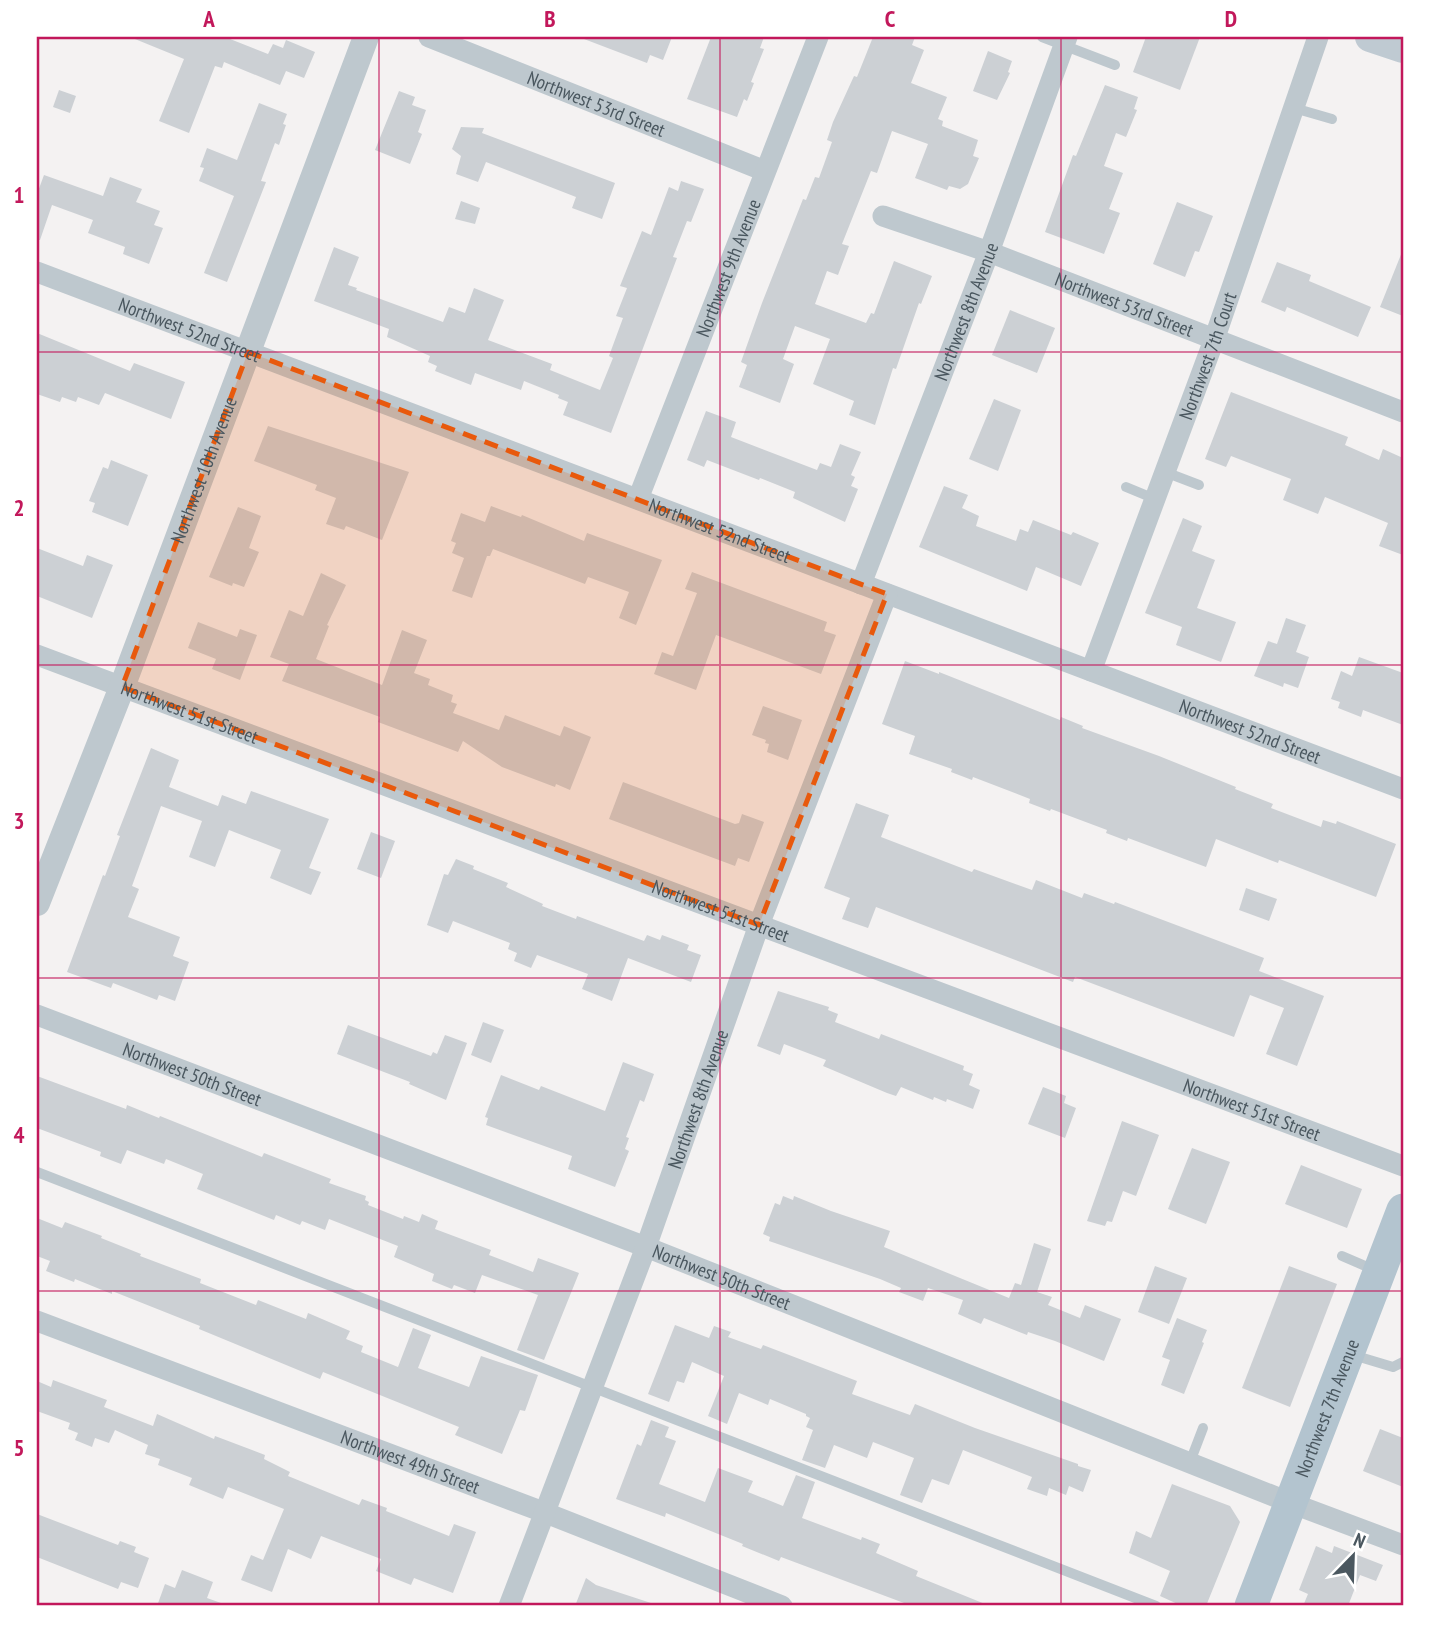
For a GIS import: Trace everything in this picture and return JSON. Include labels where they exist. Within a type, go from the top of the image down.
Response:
[{"type":"main road","points":[[1370,37],[1403,48]]},
{"type":"main road","name":"Northwest 7th Avenue","points":[[1251,1606],[1403,1210]]},
{"type":"street","name":"Northwest 10th Avenue","points":[[37,904],[122,687],[366,37]]},
{"type":"street","name":"Northwest 53rd Street","points":[[429,37],[765,171]]},
{"type":"street","name":"Northwest 9th Avenue","points":[[638,499],[818,37]]},
{"type":"street","name":"Northwest 7th Court","points":[[1091,671],[1214,340],[1318,37]]},
{"type":"street","name":"Northwest 8th Avenue","points":[[861,584],[989,252],[1066,41]]},
{"type":"street","name":"Northwest 53rd Street","points":[[883,216],[989,252],[1403,412]]},
{"type":"street","name":"Northwest 52nd Street","points":[[37,272],[1403,789]]},
{"type":"street","name":"Northwest 8th Avenue","points":[[509,1606],[646,1247],[759,925],[887,594]]},
{"type":"street","name":"Northwest 51st Street","points":[[37,655],[1403,1166]]},
{"type":"street","name":"Northwest 50th Street","points":[[37,1015],[646,1247],[1290,1503],[1403,1545]]},
{"type":"street","name":"Northwest 49th Street","points":[[37,1321],[546,1513],[782,1606]]},
{"type":"lane","points":[[1042,37],[1066,41],[1115,65]]},
{"type":"lane","points":[[1294,108],[1332,119]]},
{"type":"lane","points":[[1165,472],[1199,485]]},
{"type":"lane","points":[[1126,487],[1155,499]]},
{"type":"lane","points":[[37,1172],[1156,1606]]},
{"type":"lane","points":[[1342,1256],[1380,1272]]},
{"type":"lane","points":[[1348,1354],[1393,1367],[1403,1362]]},
{"type":"lane","points":[[1190,1462],[1203,1428]]},
{"type":"highlighted area","points":[[248,352],[887,594],[759,925],[122,687]]},
{"type":"building","points":[[130,37],[225,37],[268,54],[273,44],[283,48],[286,40],[315,52],[304,78],[286,71],[280,85],[224,62],[222,68],[215,66],[189,133],[159,121],[184,59]]},
{"type":"building","points":[[672,37],[663,60],[650,55],[647,63],[584,39]]},
{"type":"building","points":[[711,37],[764,37],[760,48],[764,49],[751,82],[754,83],[737,117],[687,99]]},
{"type":"building","points":[[873,37],[915,37],[912,45],[924,50],[911,83],[947,97],[938,119],[943,121],[942,126],[978,140],[973,156],[979,158],[968,184],[960,189],[949,186],[947,190],[915,178],[928,144],[892,131],[877,173],[871,171],[842,244],[849,246],[838,275],[827,271],[815,304],[866,323],[871,313],[874,314],[894,261],[932,276],[921,304],[919,303],[896,369],[893,368],[875,425],[849,415],[854,401],[813,384],[830,339],[795,326],[783,359],[794,364],[780,403],[739,387],[747,365],[741,362],[762,303],[803,199],[806,200],[815,177],[819,178],[832,142],[827,140],[833,122],[854,76],[857,77]]},
{"type":"building","points":[[1146,37],[1200,37],[1180,90],[1133,72]]},
{"type":"building","points":[[988,51],[1012,61],[1008,72],[1010,73],[997,100],[973,91]]},
{"type":"building","points":[[1105,85],[1138,97],[1134,109],[1137,110],[1126,137],[1116,133],[1104,166],[1123,173],[1109,209],[1120,213],[1104,254],[1045,232],[1073,155],[1076,156]]},
{"type":"building","points":[[59,90],[76,96],[70,113],[53,107]]},
{"type":"building","points":[[399,91],[415,97],[412,105],[426,110],[418,132],[422,134],[410,164],[375,150]]},
{"type":"building","points":[[259,103],[287,114],[283,124],[286,125],[279,145],[275,143],[261,181],[266,182],[227,282],[204,273],[234,196],[199,181],[204,168],[200,167],[207,148],[237,160]]},
{"type":"building","points":[[461,127],[484,128],[482,133],[615,183],[602,219],[572,208],[576,197],[486,162],[478,182],[456,174],[461,156],[452,149]]},
{"type":"building","points":[[44,175],[103,196],[110,177],[142,189],[136,202],[160,211],[154,225],[163,228],[149,264],[123,254],[125,247],[88,233],[93,220],[52,205],[40,240],[37,240],[37,194]]},
{"type":"building","points":[[681,181],[704,189],[691,222],[687,221],[673,257],[677,258],[611,433],[563,415],[568,402],[558,398],[559,395],[524,381],[521,390],[475,373],[471,385],[435,371],[437,366],[428,362],[430,356],[387,337],[389,329],[314,301],[334,247],[359,257],[348,285],[443,322],[449,307],[465,313],[474,288],[504,300],[488,340],[552,364],[550,370],[600,390],[613,358],[609,356],[623,318],[616,316],[627,288],[620,286],[642,231],[651,235],[669,187],[678,191]]},
{"type":"building","points":[[461,201],[480,208],[475,224],[455,219]]},
{"type":"building","points":[[1177,202],[1213,216],[1199,252],[1195,251],[1185,277],[1153,264]]},
{"type":"building","points":[[1403,252],[1403,316],[1380,307]]},
{"type":"building","points":[[1277,262],[1311,275],[1309,281],[1371,307],[1358,337],[1287,307],[1285,312],[1261,302]]},
{"type":"building","points":[[1010,310],[1055,328],[1037,373],[992,355]]},
{"type":"building","points":[[37,333],[130,371],[134,363],[185,382],[171,419],[105,393],[99,405],[78,397],[76,402],[62,397],[60,402],[37,394]]},
{"type":"building","points":[[1231,392],[1348,437],[1345,445],[1379,460],[1383,449],[1403,458],[1403,555],[1379,546],[1388,523],[1325,497],[1318,514],[1283,500],[1291,479],[1231,456],[1226,467],[1205,459]]},
{"type":"building","points":[[994,399],[1021,410],[998,471],[969,459]]},
{"type":"building","points":[[706,411],[736,422],[731,437],[817,470],[820,463],[831,467],[840,444],[861,452],[851,475],[855,477],[851,486],[858,489],[845,522],[793,498],[795,492],[760,478],[759,480],[707,460],[704,467],[687,460]]},
{"type":"building","points":[[268,426],[409,472],[382,540],[346,526],[344,530],[326,524],[336,498],[315,490],[317,485],[254,461]]},
{"type":"building","points":[[111,460],[148,475],[128,526],[92,512],[95,503],[89,501],[103,467],[108,469]]},
{"type":"building","points":[[944,486],[968,495],[962,508],[979,516],[976,526],[1016,541],[1020,529],[1028,532],[1033,520],[1099,543],[1081,586],[1036,567],[1027,591],[919,547]]},
{"type":"building","points":[[491,506],[521,517],[522,515],[584,541],[587,533],[662,560],[636,625],[619,618],[629,592],[588,577],[585,584],[493,549],[490,556],[487,556],[472,598],[452,591],[464,558],[452,553],[456,543],[451,541],[461,513],[485,522]]},
{"type":"building","points":[[238,507],[261,516],[249,548],[259,552],[244,587],[233,583],[232,586],[209,577]]},
{"type":"building","points":[[1183,518],[1202,526],[1192,551],[1215,560],[1197,608],[1236,622],[1221,662],[1176,645],[1182,627],[1145,613]]},
{"type":"building","points":[[37,548],[83,566],[87,555],[113,565],[92,618],[37,596]]},
{"type":"building","points":[[692,572],[827,622],[824,631],[836,635],[821,674],[716,635],[696,690],[654,674],[662,652],[673,656],[697,593],[685,589]]},
{"type":"building","points":[[321,573],[346,585],[327,625],[329,626],[316,659],[382,685],[402,630],[427,640],[414,673],[430,679],[428,685],[453,695],[451,702],[457,704],[453,713],[499,730],[505,715],[560,736],[564,726],[591,737],[570,790],[502,767],[463,741],[458,752],[378,722],[380,717],[282,681],[289,664],[270,657],[289,610],[303,616]]},
{"type":"building","points":[[1286,618],[1306,625],[1296,652],[1309,657],[1298,688],[1284,683],[1283,687],[1254,676],[1268,641],[1277,644]]},
{"type":"building","points":[[198,622],[237,637],[240,629],[257,635],[240,680],[212,669],[216,659],[188,648]]},
{"type":"building","points":[[1359,657],[1403,673],[1403,725],[1363,710],[1361,717],[1338,708],[1340,702],[1331,699],[1341,671],[1352,676]]},
{"type":"building","points":[[905,661],[1060,720],[1061,717],[1083,726],[1082,728],[1159,756],[1273,804],[1271,808],[1321,827],[1323,820],[1336,824],[1337,821],[1396,844],[1376,897],[1216,839],[1206,867],[1128,838],[1127,841],[1106,833],[1107,830],[1029,803],[1030,799],[973,777],[972,780],[951,772],[952,769],[909,754],[915,736],[882,724]]},
{"type":"building","points":[[763,706],[802,720],[788,760],[767,752],[769,744],[765,743],[766,740],[752,735]]},
{"type":"building","points":[[151,748],[179,760],[169,787],[218,806],[222,795],[246,804],[251,791],[329,819],[309,868],[321,872],[311,895],[270,878],[281,850],[229,830],[215,867],[189,857],[202,821],[161,806],[132,886],[139,889],[128,917],[180,937],[173,956],[189,962],[175,1001],[159,995],[157,1000],[113,983],[111,988],[67,972]]},
{"type":"building","points":[[623,782],[735,824],[739,823],[742,814],[764,822],[749,862],[738,858],[735,866],[609,819]]},
{"type":"building","points":[[856,803],[889,815],[881,837],[972,872],[974,869],[1032,890],[1036,880],[1082,898],[1084,893],[1114,904],[1115,902],[1264,958],[1259,971],[1324,996],[1297,1066],[1266,1054],[1284,1008],[1250,995],[1234,1037],[1075,977],[1073,982],[876,907],[868,928],[842,919],[850,898],[824,888]]},
{"type":"building","points":[[371,832],[395,841],[381,878],[357,869]]},
{"type":"building","points":[[456,859],[508,883],[506,887],[543,904],[542,906],[576,919],[577,916],[644,941],[647,935],[660,940],[662,935],[689,945],[687,950],[701,955],[691,982],[628,958],[612,1001],[582,989],[588,974],[537,955],[531,968],[514,961],[517,953],[508,949],[510,943],[453,921],[448,933],[427,925],[444,874],[448,875]]},
{"type":"building","points":[[1246,888],[1277,899],[1269,921],[1239,910]]},
{"type":"building","points":[[778,991],[829,1007],[828,1010],[838,1014],[835,1022],[879,1039],[881,1034],[964,1066],[963,1070],[973,1074],[969,1085],[980,1090],[973,1109],[947,1099],[946,1102],[934,1097],[933,1100],[901,1087],[896,1096],[887,1093],[823,1066],[826,1060],[784,1044],[780,1055],[757,1046]]},
{"type":"building","points":[[483,1022],[504,1030],[491,1063],[471,1055]]},
{"type":"building","points":[[348,1025],[431,1056],[433,1052],[437,1054],[445,1035],[467,1043],[446,1100],[409,1084],[410,1082],[337,1054]]},
{"type":"building","points":[[623,1062],[654,1074],[644,1102],[640,1100],[626,1137],[629,1138],[625,1149],[629,1151],[615,1187],[568,1169],[572,1156],[486,1125],[488,1118],[485,1117],[501,1075],[539,1090],[541,1086],[605,1111]]},
{"type":"building","points":[[37,1076],[126,1109],[127,1105],[159,1118],[160,1116],[262,1157],[264,1153],[331,1179],[329,1183],[366,1196],[368,1205],[403,1219],[404,1216],[419,1222],[422,1214],[438,1221],[435,1229],[491,1250],[489,1255],[533,1272],[538,1258],[579,1273],[544,1360],[517,1350],[538,1295],[482,1275],[475,1293],[454,1285],[452,1289],[432,1281],[434,1274],[394,1257],[398,1246],[329,1219],[325,1230],[302,1221],[300,1225],[276,1215],[274,1220],[197,1189],[203,1174],[166,1159],[164,1164],[127,1150],[121,1164],[100,1156],[101,1152],[37,1128]]},
{"type":"building","points":[[1043,1087],[1066,1096],[1064,1103],[1076,1108],[1065,1138],[1028,1124]]},
{"type":"building","points":[[1122,1121],[1159,1135],[1136,1196],[1123,1191],[1112,1222],[1107,1221],[1105,1226],[1087,1221]]},
{"type":"building","points":[[1192,1148],[1230,1162],[1206,1224],[1168,1209]]},
{"type":"building","points":[[1301,1165],[1362,1189],[1347,1228],[1285,1204]]},
{"type":"building","points":[[783,1196],[793,1200],[794,1196],[890,1231],[884,1247],[1009,1298],[1015,1283],[1021,1285],[1034,1243],[1051,1249],[1037,1292],[1052,1297],[1048,1305],[1080,1318],[1085,1305],[1121,1319],[1104,1361],[1055,1341],[1028,1332],[1027,1335],[984,1318],[981,1324],[958,1314],[963,1300],[928,1288],[923,1301],[899,1292],[901,1288],[880,1279],[769,1241],[770,1237],[763,1234],[775,1203],[780,1205]]},
{"type":"building","points":[[37,1218],[62,1228],[65,1222],[102,1236],[101,1238],[141,1254],[140,1256],[201,1279],[200,1283],[256,1305],[258,1300],[306,1319],[308,1313],[350,1331],[346,1339],[363,1346],[361,1352],[398,1367],[413,1328],[431,1335],[418,1368],[469,1387],[481,1356],[538,1375],[525,1411],[520,1410],[502,1454],[455,1435],[459,1427],[323,1372],[320,1379],[112,1291],[112,1294],[46,1271],[50,1261],[37,1256]]},
{"type":"building","points":[[1155,1266],[1187,1278],[1169,1324],[1138,1312]]},
{"type":"building","points":[[1289,1266],[1337,1284],[1290,1407],[1242,1388]]},
{"type":"building","points":[[1177,1318],[1207,1330],[1184,1394],[1161,1385],[1170,1360],[1162,1357]]},
{"type":"building","points":[[675,1325],[709,1338],[714,1326],[731,1332],[728,1337],[761,1349],[763,1345],[857,1381],[852,1394],[910,1415],[915,1404],[1078,1464],[1091,1470],[1083,1492],[1069,1486],[1066,1495],[1049,1488],[1047,1496],[1027,1489],[1032,1477],[963,1450],[949,1485],[932,1479],[922,1503],[900,1495],[914,1458],[873,1442],[867,1458],[834,1445],[825,1468],[802,1460],[813,1430],[806,1427],[810,1418],[806,1414],[770,1399],[768,1405],[739,1393],[727,1424],[708,1416],[724,1376],[692,1362],[684,1383],[677,1381],[669,1402],[648,1394]]},
{"type":"building","points":[[53,1380],[107,1400],[104,1407],[153,1426],[157,1414],[214,1439],[215,1436],[265,1455],[264,1459],[290,1472],[288,1476],[359,1505],[362,1499],[449,1536],[454,1524],[476,1532],[453,1593],[414,1578],[411,1585],[376,1571],[381,1559],[321,1536],[311,1559],[288,1549],[272,1592],[241,1580],[251,1555],[263,1560],[284,1509],[228,1487],[223,1499],[189,1485],[192,1478],[158,1465],[160,1459],[145,1454],[148,1445],[115,1430],[109,1443],[95,1438],[92,1447],[75,1440],[78,1433],[68,1429],[70,1423],[37,1411],[37,1381],[51,1387]]},
{"type":"building","points":[[651,1420],[669,1427],[665,1437],[676,1441],[659,1484],[705,1502],[718,1468],[753,1481],[748,1492],[783,1506],[796,1475],[815,1482],[802,1518],[861,1540],[862,1537],[880,1544],[876,1553],[918,1571],[916,1576],[990,1606],[912,1606],[781,1557],[779,1561],[666,1513],[665,1517],[616,1499],[637,1444],[641,1446]]},
{"type":"building","points":[[1380,1429],[1403,1438],[1403,1487],[1363,1471]]},
{"type":"building","points":[[1172,1484],[1230,1506],[1240,1522],[1206,1606],[1182,1606],[1160,1596],[1170,1571],[1129,1553],[1136,1531],[1151,1538]]},
{"type":"building","points":[[37,1514],[118,1545],[120,1541],[136,1547],[134,1552],[149,1558],[138,1588],[121,1582],[118,1589],[37,1557]]},
{"type":"building","points":[[1316,1546],[1332,1553],[1334,1546],[1383,1565],[1376,1581],[1360,1575],[1348,1606],[1303,1606],[1308,1594],[1299,1590]]},
{"type":"building","points":[[182,1570],[213,1582],[207,1598],[221,1603],[220,1606],[157,1606],[165,1584],[175,1588]]},
{"type":"building","points":[[586,1578],[596,1585],[651,1603],[650,1606],[575,1606]]}]
